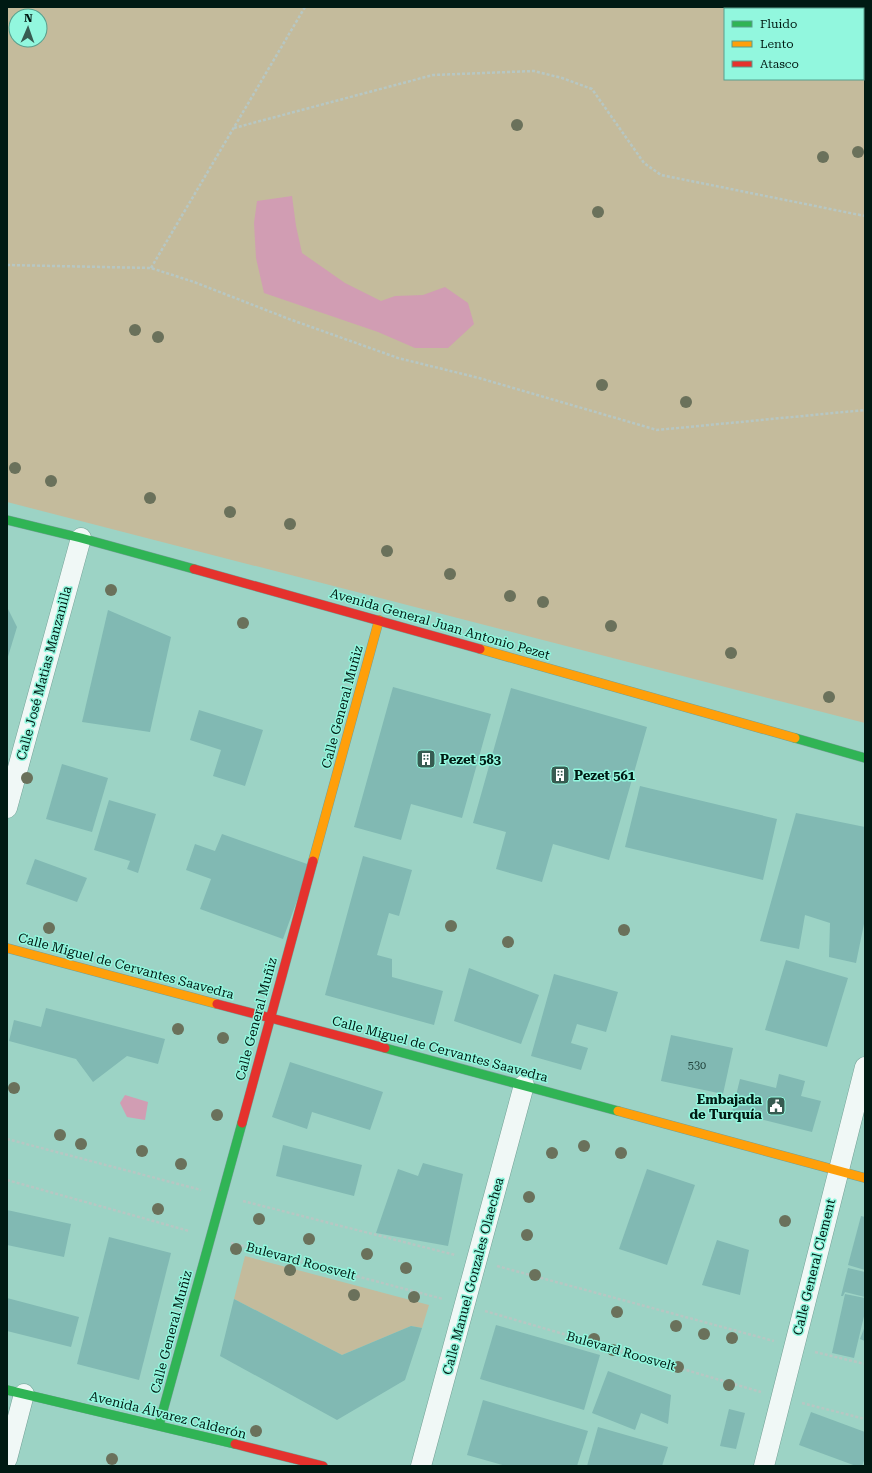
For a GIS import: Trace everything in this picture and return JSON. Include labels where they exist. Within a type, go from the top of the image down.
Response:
[{"type":"street","name":"Avenida General Juan Antonio Pezet","points":[[7,520],[81,538],[379,620],[865,758]]},
{"type":"street","name":"Calle José Matias Manzanilla","points":[[7,808],[81,538]]},
{"type":"street","name":"Calle General Muñiz","points":[[159,1425],[379,620]]},
{"type":"street","name":"Calle Miguel de Cervantes Saavedra","points":[[7,948],[524,1085],[865,1178]]},
{"type":"street","name":"Calle General Clement","points":[[764,1466],[865,1067]]},
{"type":"street","name":"Calle Manuel Gonzales Olaechea","points":[[421,1466],[524,1085]]},
{"type":"street","name":"Avenida Álvarez Calderón","points":[[16,1392],[159,1425],[323,1466]]},
{"type":"street","points":[[7,1459],[16,1392]]},
{"type":"path","points":[[151,268],[305,7]]},
{"type":"path","points":[[234,128],[433,75],[534,71],[562,78],[592,90],[644,163],[661,175],[692,183],[865,216]]},
{"type":"path","points":[[7,265],[151,268],[194,282],[289,319],[398,358],[479,378],[657,430],[865,410]]},
{"type":"path","points":[[7,1139],[205,1191]]},
{"type":"path","points":[[7,1180],[193,1232]]},
{"type":"path","points":[[236,1199],[460,1256]]},
{"type":"path","name":"Bulevard Roosvelt","points":[[224,1241],[447,1301]]},
{"type":"path","points":[[496,1266],[778,1343]]},
{"type":"path","name":"Bulevard Roosvelt","points":[[484,1311],[765,1393]]},
{"type":"path","points":[[814,1352],[865,1364]]},
{"type":"path","points":[[795,1401],[865,1419]]},
{"type":"shaded area","points":[[7,7],[865,7],[865,723],[7,502]]},
{"type":"shaded area","points":[[292,196],[296,226],[302,253],[345,283],[381,301],[395,296],[423,295],[445,287],[468,303],[474,324],[448,348],[415,348],[378,332],[264,293],[256,258],[254,223],[257,201]]},
{"type":"shaded area","points":[[125,1095],[148,1102],[145,1120],[127,1117],[120,1103]]},
{"type":"shaded area","points":[[245,1256],[429,1305],[422,1328],[411,1326],[342,1355],[234,1299]]},
{"type":"building","points":[[7,607],[17,627],[7,660]]},
{"type":"building","points":[[108,610],[171,637],[150,732],[82,722]]},
{"type":"building","name":"Pezet 583","points":[[393,687],[491,714],[462,818],[411,804],[401,840],[354,827]]},
{"type":"building","name":"Pezet 561","points":[[511,688],[647,727],[609,860],[553,844],[542,882],[496,869],[506,832],[473,823]]},
{"type":"building","points":[[199,710],[263,730],[245,786],[213,776],[221,750],[190,740]]},
{"type":"building","points":[[62,764],[108,778],[92,832],[46,819]]},
{"type":"building","points":[[640,786],[777,819],[763,880],[625,847]]},
{"type":"building","points":[[109,800],[156,814],[138,873],[127,869],[130,861],[94,850]]},
{"type":"building","points":[[796,813],[865,827],[865,919],[856,963],[829,957],[830,923],[805,915],[799,949],[760,941]]},
{"type":"building","points":[[222,834],[310,865],[283,939],[200,909],[211,879],[186,870],[195,844],[215,851]]},
{"type":"building","points":[[363,856],[412,870],[399,916],[389,913],[377,955],[392,959],[392,977],[443,991],[434,1025],[325,995]]},
{"type":"building","points":[[35,859],[87,878],[77,902],[26,884]]},
{"type":"building","points":[[786,960],[848,978],[827,1047],[765,1030]]},
{"type":"building","points":[[469,968],[539,995],[521,1044],[454,1021]]},
{"type":"building","points":[[554,974],[618,992],[606,1032],[577,1024],[571,1043],[588,1048],[581,1070],[531,1056]]},
{"type":"building","points":[[46,1008],[165,1039],[158,1064],[127,1056],[93,1082],[76,1059],[9,1041],[14,1020],[41,1027]]},
{"type":"building","points":[[671,1035],[733,1048],[723,1094],[661,1081]]},
{"type":"building","points":[[290,1062],[383,1092],[370,1130],[312,1112],[307,1129],[272,1117]]},
{"type":"building","name":"Embajada de Turquía","points":[[779,1074],[805,1081],[801,1096],[821,1101],[812,1132],[732,1112],[740,1079],[776,1088]]},
{"type":"building","points":[[283,1145],[362,1165],[354,1196],[276,1176]]},
{"type":"building","points":[[423,1163],[463,1174],[448,1246],[376,1233],[398,1169],[418,1176]]},
{"type":"building","points":[[647,1169],[695,1185],[667,1265],[619,1249]]},
{"type":"building","points":[[7,1210],[71,1224],[64,1257],[7,1245]]},
{"type":"building","points":[[861,1216],[865,1217],[865,1270],[848,1265]]},
{"type":"building","points":[[109,1237],[171,1253],[139,1380],[77,1364]]},
{"type":"building","points":[[717,1240],[749,1250],[740,1295],[702,1285]]},
{"type":"building","points":[[848,1268],[865,1272],[865,1297],[845,1292],[843,1296],[841,1296]]},
{"type":"building","points":[[845,1294],[865,1298],[865,1312],[854,1358],[832,1353]]},
{"type":"building","points":[[7,1298],[79,1317],[71,1347],[7,1331]]},
{"type":"building","points":[[234,1299],[342,1355],[411,1326],[422,1328],[405,1380],[337,1420],[220,1356]]},
{"type":"building","points":[[496,1325],[600,1355],[584,1410],[480,1379]]},
{"type":"building","points":[[865,1326],[865,1341],[860,1339]]},
{"type":"building","points":[[608,1371],[671,1395],[668,1424],[641,1413],[635,1430],[592,1413]]},
{"type":"building","points":[[483,1400],[588,1431],[577,1466],[506,1466],[467,1455]]},
{"type":"building","points":[[729,1409],[745,1413],[736,1449],[720,1446]]},
{"type":"building","points":[[811,1412],[865,1432],[865,1458],[862,1466],[856,1466],[799,1445]]},
{"type":"building","points":[[598,1427],[668,1447],[662,1466],[587,1466]]},
{"type":"traffic: fast","points":[[7,520],[81,538],[194,569]]},
{"type":"traffic: fast","points":[[795,738],[865,758]]},
{"type":"traffic: fast","points":[[385,1048],[618,1111]]},
{"type":"traffic: fast","points":[[159,1425],[242,1123]]},
{"type":"traffic: fast","points":[[7,1390],[235,1444]]},
{"type":"traffic: slow","points":[[313,861],[379,620]]},
{"type":"traffic: slow","points":[[480,649],[795,738]]},
{"type":"traffic: slow","points":[[7,948],[217,1004]]},
{"type":"traffic: slow","points":[[618,1111],[865,1178]]},
{"type":"traffic: jam","points":[[194,569],[480,649]]},
{"type":"traffic: jam","points":[[242,1123],[313,861]]},
{"type":"traffic: jam","points":[[217,1004],[385,1048]]},
{"type":"traffic: jam","points":[[235,1444],[323,1466]]},
{"type":"place","name":"Pezet 583","points":[[426,759]]},
{"type":"place","name":"Pezet 561","points":[[560,775]]},
{"type":"place","name":"Embajada de Turquía","points":[[776,1106]]}]
